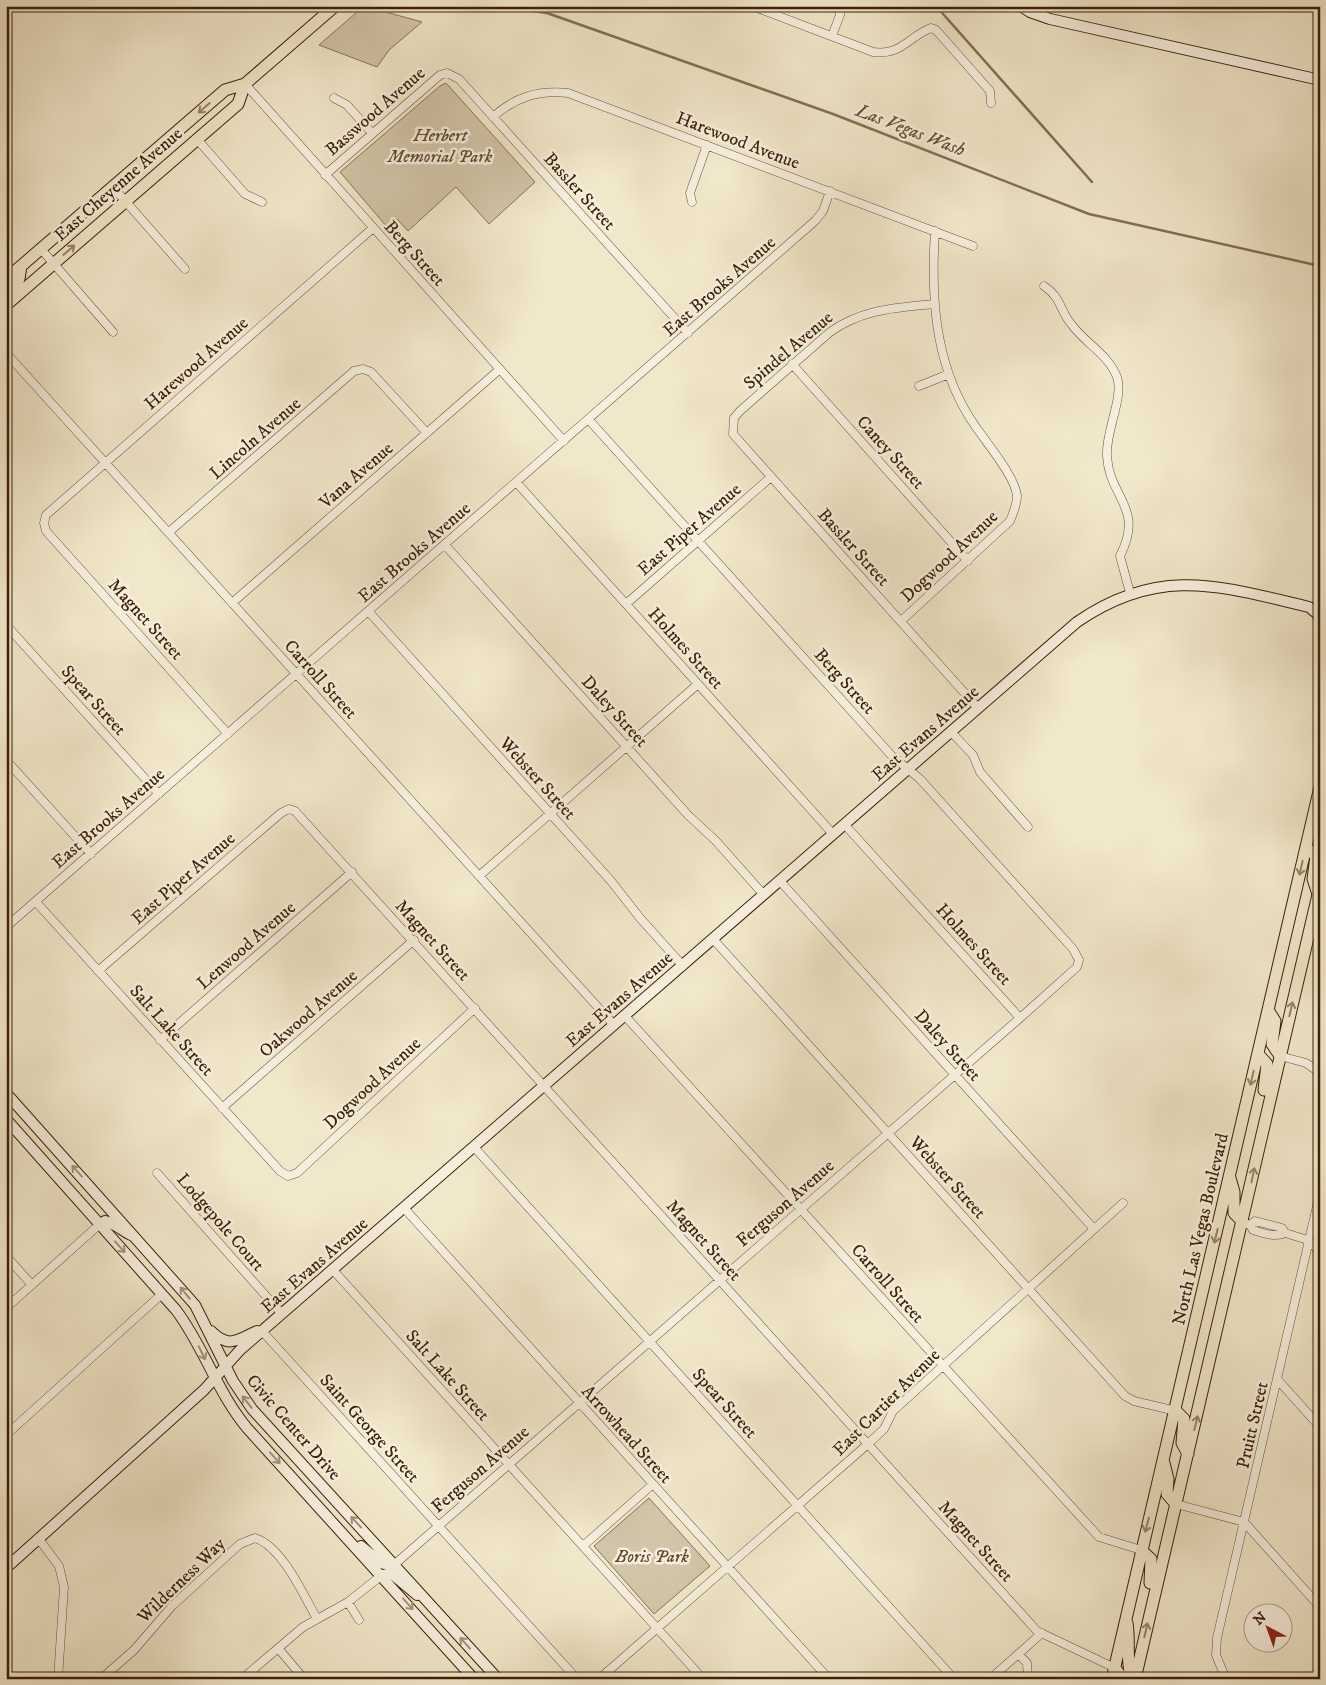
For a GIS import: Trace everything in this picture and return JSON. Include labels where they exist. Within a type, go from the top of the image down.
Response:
[{"type":"main road","name":"East Cheyenne Avenue","points":[[6,279],[225,90],[245,84],[335,6]]},
{"type":"main road","name":"East Cheyenne Avenue","points":[[6,305],[238,104],[245,84]]},
{"type":"main road","points":[[6,292],[19,279],[21,266]]},
{"type":"main road","name":"North Las Vegas Boulevard","points":[[1114,1673],[1141,1550],[1176,1411],[1320,787]]},
{"type":"main road","points":[[1131,1678],[1154,1595],[1246,1224],[1267,1106],[1319,890],[1313,879],[1316,856],[1306,847]]},
{"type":"main road","points":[[1268,1010],[1275,1021],[1272,1044],[1280,1056]]},
{"type":"main road","points":[[1258,1054],[1267,1064],[1263,1096],[1267,1106]]},
{"type":"main road","points":[[1230,1177],[1234,1192],[1234,1213],[1246,1224]]},
{"type":"main road","points":[[1176,1411],[1184,1419],[1182,1443],[1188,1454]]},
{"type":"main road","points":[[1164,1461],[1168,1479],[1167,1494],[1176,1504]]},
{"type":"main road","points":[[1141,1550],[1151,1559],[1150,1585],[1154,1595]]},
{"type":"main road","points":[[1126,1616],[1130,1641],[1128,1664],[1131,1678]]},
{"type":"main road","points":[[1114,1673],[1131,1678]]},
{"type":"street","points":[[752,6],[873,52],[884,53],[900,49],[920,32],[931,28],[936,30],[990,91],[991,103]]},
{"type":"street","points":[[832,36],[840,15],[840,6]]},
{"type":"street","points":[[1021,6],[1030,12],[1050,19],[1320,80]]},
{"type":"street","name":"Bassler Street","points":[[447,73],[458,79],[688,333]]},
{"type":"street","name":"Basswood Avenue","points":[[325,175],[440,74],[447,73]]},
{"type":"street","name":"Berg Street","points":[[245,84],[564,441]]},
{"type":"street","name":"Harewood Avenue","points":[[493,117],[506,105],[528,95],[552,92],[568,93],[973,246]]},
{"type":"street","points":[[334,98],[347,105],[372,133]]},
{"type":"street","points":[[197,139],[245,194],[262,202]]},
{"type":"street","points":[[692,202],[690,193],[707,145]]},
{"type":"street","points":[[113,187],[185,269]]},
{"type":"street","name":"East Brooks Avenue","points":[[6,927],[815,221],[823,211],[830,191]]},
{"type":"street","name":"Harewood Avenue","points":[[44,523],[46,515],[372,228]]},
{"type":"street","name":"Dogwood Avenue","points":[[901,621],[1010,521],[1016,507],[1017,496],[1008,473],[982,438],[964,408],[949,374],[939,339],[934,304],[932,276],[935,231]]},
{"type":"street","points":[[41,249],[113,332]]},
{"type":"street","points":[[1044,286],[1056,294],[1072,326],[1111,363],[1118,379],[1118,394],[1108,437],[1107,456],[1110,474],[1124,500],[1130,525],[1128,540],[1120,556],[1130,593]]},
{"type":"street","name":"Spindel Avenue","points":[[732,425],[740,411],[792,364],[845,322],[873,310],[934,304]]},
{"type":"street","name":"Carroll Street","points":[[6,353],[614,1025]]},
{"type":"street","name":"Caney Street","points":[[792,364],[968,560]]},
{"type":"street","name":"Vana Avenue","points":[[232,602],[500,369]]},
{"type":"street","name":"Lincoln Avenue","points":[[168,532],[354,371],[363,370],[370,372],[427,432]]},
{"type":"street","points":[[919,386],[949,374]]},
{"type":"street","name":"Berg Street","points":[[589,420],[892,756],[920,779],[1073,949],[1079,960]]},
{"type":"street","name":"Bassler Street","points":[[732,425],[733,434],[978,708]]},
{"type":"street","name":"East Piper Avenue","points":[[626,604],[771,477]]},
{"type":"street","name":"Holmes Street","points":[[517,483],[833,834]]},
{"type":"street","name":"Magnet Street","points":[[44,523],[46,531],[228,734]]},
{"type":"street","name":"Daley Street","points":[[445,545],[627,747],[764,895]]},
{"type":"street","name":"East Evans Avenue","points":[[6,1568],[265,1329],[1077,622],[1094,610],[1130,593],[1155,587],[1195,584],[1227,588],[1309,607],[1320,616]]},
{"type":"street","name":"East Evans Avenue","points":[[1309,607],[1320,604]]},
{"type":"street","name":"Webster Street","points":[[369,612],[611,881],[682,966]]},
{"type":"street","name":"Spear Street","points":[[6,626],[159,794]]},
{"type":"street","points":[[479,876],[698,684]]},
{"type":"street","points":[[951,732],[973,755],[980,772],[1028,827]]},
{"type":"street","points":[[6,760],[91,854]]},
{"type":"street","name":"East Piper Avenue","points":[[98,971],[274,819],[289,809]]},
{"type":"street","name":"Magnet Street","points":[[289,809],[295,811],[414,940],[1037,1631],[1114,1673]]},
{"type":"street","name":"Holmes Street","points":[[844,824],[1020,1018]]},
{"type":"street","name":"Lenwood Avenue","points":[[160,1040],[352,872]]},
{"type":"street","name":"Daley Street","points":[[780,881],[1094,1229]]},
{"type":"street","name":"Salt Lake Street","points":[[36,902],[222,1108],[280,1171],[288,1176]]},
{"type":"street","name":"Webster Street","points":[[713,939],[1125,1396],[1134,1402],[1176,1411]]},
{"type":"street","name":"Oakwood Avenue","points":[[222,1108],[414,940]]},
{"type":"street","name":"Ferguson Avenue","points":[[395,1564],[1078,967],[1079,960]]},
{"type":"street","name":"Dogwood Avenue","points":[[288,1176],[297,1172],[475,1008]]},
{"type":"street","name":"Carroll Street","points":[[625,1016],[1099,1537],[1141,1550]]},
{"type":"street","points":[[1280,1056],[1306,1063],[1320,1074]]},
{"type":"street","name":"Civic Center Drive","points":[[6,1093],[137,1237],[195,1305],[237,1388],[252,1409],[498,1679]]},
{"type":"street","name":"Civic Center Drive","points":[[6,1119],[186,1323],[214,1378],[233,1410],[247,1428],[346,1535],[472,1677]]},
{"type":"street","name":"Spear Street","points":[[474,1147],[954,1679]]},
{"type":"street","name":"Lodgepole Court","points":[[157,1173],[282,1314]]},
{"type":"street","name":"Pruitt Street","points":[[1226,1679],[1218,1664],[1216,1655],[1217,1638],[1320,1193]]},
{"type":"street","name":"East Cartier Avenue","points":[[600,1679],[868,1444],[884,1429],[893,1411],[1123,1203]]},
{"type":"street","name":"Arrowhead Street","points":[[404,1208],[829,1679]]},
{"type":"street","points":[[6,1308],[105,1221],[111,1222],[116,1227],[137,1237]]},
{"type":"street","points":[[1246,1224],[1255,1221],[1282,1228],[1285,1233],[1308,1240],[1320,1252]]},
{"type":"street","points":[[6,1256],[32,1285]]},
{"type":"street","name":"Salt Lake Street","points":[[333,1270],[703,1679]]},
{"type":"street","points":[[6,1435],[162,1294]]},
{"type":"street","points":[[203,1321],[217,1337],[228,1342],[265,1329]]},
{"type":"street","name":"Saint George Street","points":[[265,1329],[577,1679]]},
{"type":"street","points":[[1278,1380],[1320,1427]]},
{"type":"street","points":[[583,1546],[653,1484]]},
{"type":"street","points":[[1176,1504],[1244,1522],[1320,1607]]},
{"type":"street","points":[[346,1535],[381,1563],[391,1566],[395,1564]]},
{"type":"street","points":[[38,1538],[59,1566],[64,1587],[58,1679]]},
{"type":"street","name":"Wilderness Way","points":[[101,1679],[134,1650],[172,1606],[233,1550],[240,1544],[255,1538],[270,1546],[292,1575],[317,1619]]},
{"type":"street","points":[[242,1679],[303,1627],[348,1602],[382,1575],[392,1574],[434,1607]]},
{"type":"street","points":[[348,1602],[358,1620]]},
{"type":"street","points":[[990,1679],[1042,1633]]},
{"type":"street","points":[[278,1648],[304,1679]]},
{"type":"street","points":[[1018,1654],[1027,1663],[1028,1679]]},
{"type":"street","points":[[472,1677],[478,1675],[482,1679]]},
{"type":"green space","points":[[364,6],[422,22],[389,50],[377,67],[319,45]]},
{"type":"green space","name":"Herbert Memorial Park","points":[[446,83],[535,182],[489,224],[456,187],[408,231],[397,219],[387,227],[340,172],[440,86]]},
{"type":"green space","name":"Boris Park","points":[[649,1498],[710,1566],[654,1614],[594,1546]]},
{"type":"waterway","name":"Las Vegas Wash","points":[[496,6],[547,13],[833,114],[1089,214],[1320,266]]},
{"type":"waterway","name":"Las Vegas Wash","points":[[936,6],[1092,182]]}]
